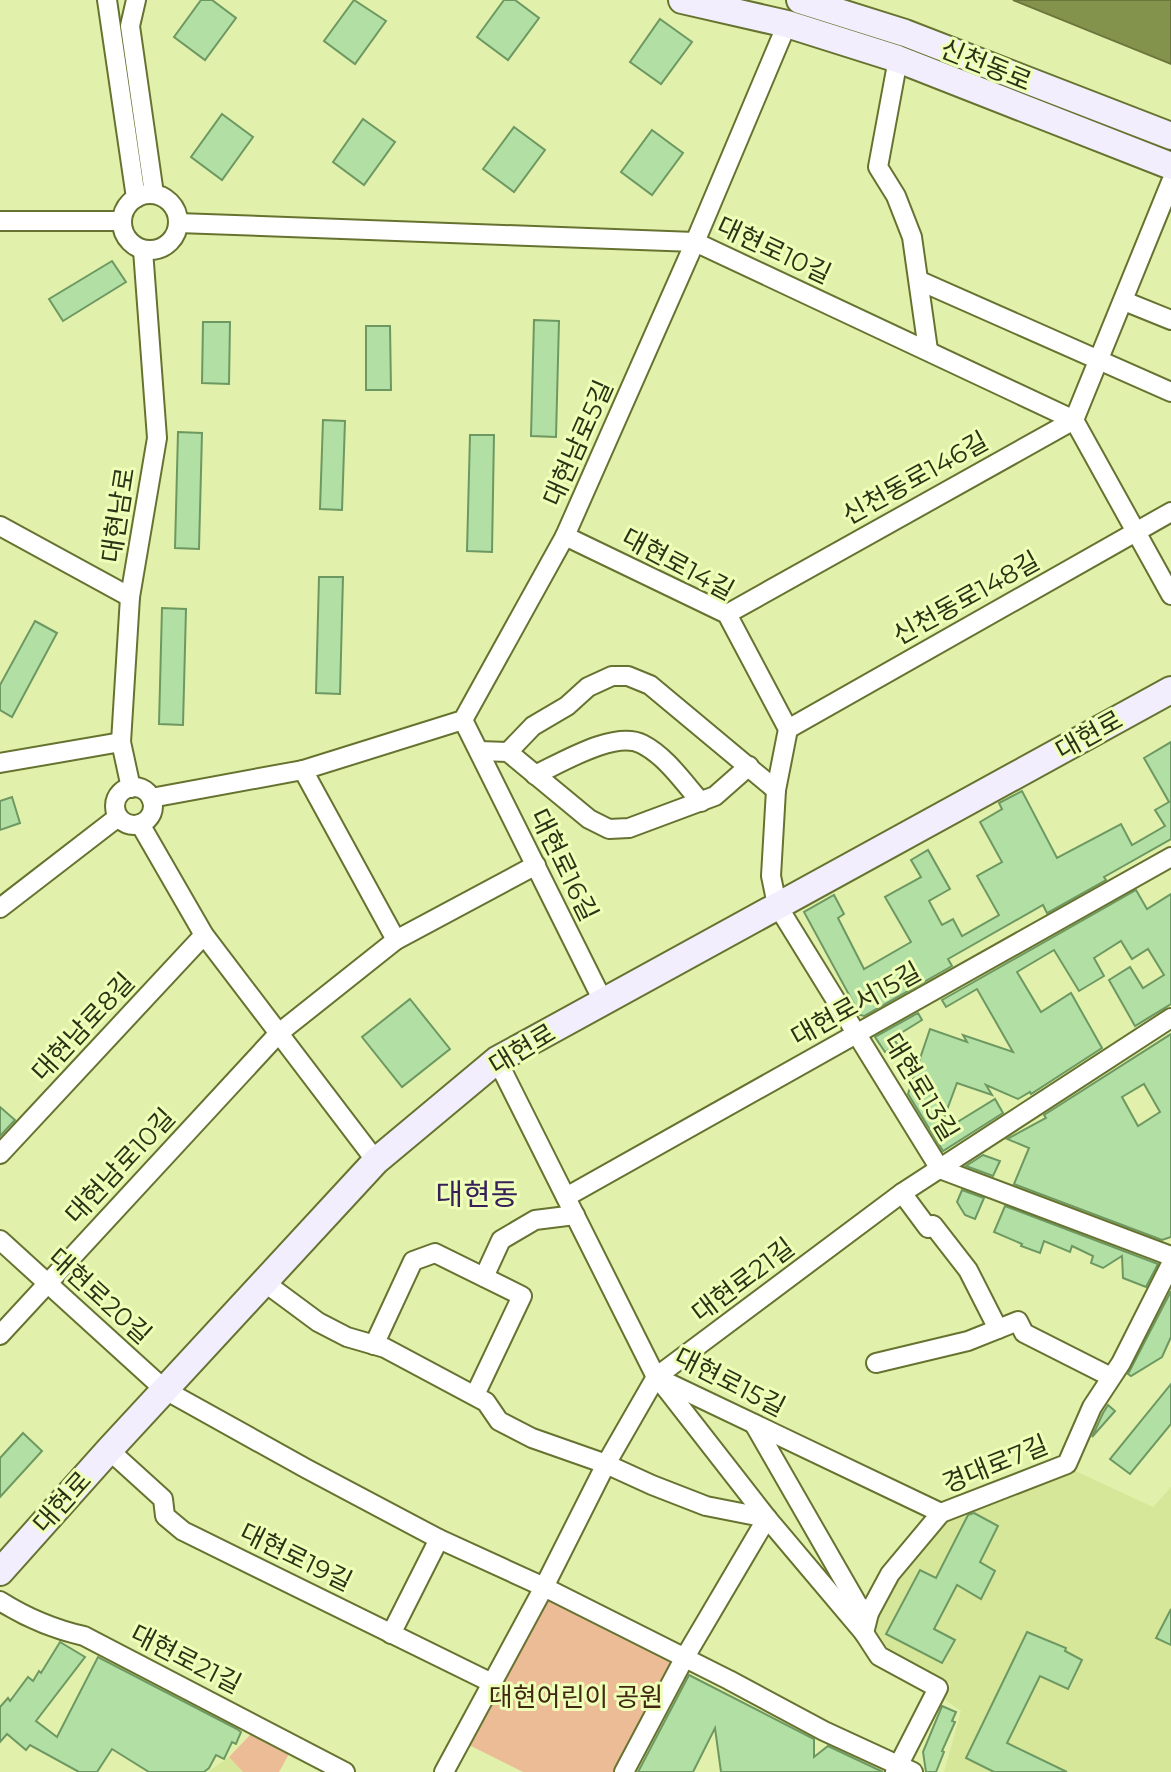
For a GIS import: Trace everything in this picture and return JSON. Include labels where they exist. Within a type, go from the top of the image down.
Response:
[{"type":"main road","name":"신천동로","points":[[682,0],[787,24],[898,59],[1171,166]]},
{"type":"main road","name":"신천동로","points":[[800,0],[905,33],[1171,136]]},
{"type":"main road","name":"대현로","points":[[0,1572],[376,1161],[497,1060],[1171,690]]},
{"type":"street","points":[[107,0],[145,196]]},
{"type":"street","points":[[136,0],[130,26],[145,196]]},
{"type":"street","name":"대현남로5길","points":[[463,720],[565,536],[787,24]]},
{"type":"street","name":"신천동로","points":[[898,59],[878,167],[896,196],[912,237],[920,281]]},
{"type":"street","points":[[1171,182],[1074,420],[1171,595]]},
{"type":"street","points":[[145,196],[170,202],[176,209],[178,223],[175,236],[161,249],[143,250],[127,239],[122,221],[129,204],[145,196]]},
{"type":"street","points":[[0,221],[122,221]]},
{"type":"street","name":"대현로10길","points":[[178,223],[695,242],[1074,420]]},
{"type":"street","name":"대현남로","points":[[131,788],[121,742],[130,597],[157,438],[143,250]]},
{"type":"street","points":[[920,281],[928,350]]},
{"type":"street","points":[[920,281],[1171,392]]},
{"type":"street","points":[[1124,301],[1171,320]]},
{"type":"street","name":"신천동로146길","points":[[727,614],[1074,420]]},
{"type":"street","name":"신천동로148길","points":[[788,729],[1171,512]]},
{"type":"street","points":[[0,526],[130,597]]},
{"type":"street","name":"대현로14길","points":[[565,536],[727,614],[788,729]]},
{"type":"street","points":[[479,751],[508,752],[533,726],[567,706],[588,687],[612,676],[628,676],[650,685],[776,790]]},
{"type":"street","points":[[151,798],[303,770],[463,720]]},
{"type":"street","name":"대현로16길","points":[[463,720],[603,1001]]},
{"type":"street","points":[[777,905],[771,876],[776,790],[788,729]]},
{"type":"street","name":"대현로16길","points":[[535,775],[607,743],[624,739],[642,743],[663,760],[701,802]]},
{"type":"street","points":[[0,763],[121,742]]},
{"type":"street","name":"대현로16길","points":[[508,752],[589,819],[609,829],[629,828],[715,796],[749,766]]},
{"type":"street","points":[[303,770],[396,940]]},
{"type":"street","points":[[131,788],[143,789],[151,798],[150,816],[140,824],[128,824],[118,817],[115,805],[120,793],[131,788]]},
{"type":"street","points":[[0,908],[118,817]]},
{"type":"street","points":[[140,824],[204,935],[376,1161]]},
{"type":"street","name":"대현로서15길","points":[[566,1197],[1171,857]]},
{"type":"street","name":"대현남로10길","points":[[0,1335],[279,1033],[396,940],[536,865]]},
{"type":"street","name":"대현로13길","points":[[777,905],[940,1169],[1171,1256]]},
{"type":"street","name":"대현남로8길","points":[[0,1154],[204,935]]},
{"type":"street","name":"대현로21길","points":[[444,1772],[606,1464],[656,1377],[902,1193],[1171,1018]]},
{"type":"street","name":"대현로15길","points":[[497,1060],[656,1377],[941,1513]]},
{"type":"street","points":[[902,1193],[928,1228],[933,1225],[968,1270],[998,1329]]},
{"type":"street","points":[[484,1277],[501,1240],[535,1220],[575,1215]]},
{"type":"street","name":"대현로20길","points":[[0,1240],[165,1390]]},
{"type":"street","points":[[374,1345],[413,1261],[435,1253],[484,1277],[522,1296],[475,1395]]},
{"type":"street","name":"경대로7길","points":[[864,1633],[869,1613],[890,1574],[941,1513],[1067,1464],[1092,1407],[1171,1264]]},
{"type":"street","points":[[264,1282],[318,1322],[436,1373],[475,1395],[486,1402],[499,1421],[532,1438],[606,1464],[706,1506],[767,1518]]},
{"type":"street","points":[[876,1363],[968,1341],[1018,1321],[1024,1333],[1111,1377]]},
{"type":"street","points":[[165,1390],[439,1539],[685,1657],[902,1770],[938,1688],[879,1656],[864,1633],[767,1518],[656,1377]]},
{"type":"street","points":[[754,1424],[858,1605],[869,1613]]},
{"type":"street","name":"대현로19길","points":[[109,1450],[163,1499],[165,1516],[183,1531],[492,1683]]},
{"type":"street","points":[[624,1772],[685,1657],[767,1518]]},
{"type":"street","points":[[391,1634],[439,1539]]},
{"type":"street","name":"대현로21길","points":[[0,1601],[24,1616],[58,1630],[84,1636],[345,1772]]},
{"type":"shaded area","points":[[1013,0],[1171,0],[1171,64]]},
{"type":"shaded area","points":[[1067,1467],[1153,1507],[1171,1487],[1171,1772],[944,1772],[961,1711],[944,1699],[951,1684],[882,1650],[873,1625],[893,1588],[941,1527],[964,1510]]},
{"type":"shaded area","points":[[229,1757],[243,1772],[208,1772]]},
{"type":"green space","name":"대현어린이 공원","points":[[548,1598],[676,1664],[618,1772],[523,1772],[467,1744]]},
{"type":"green space","points":[[251,1734],[290,1752],[279,1772],[243,1772],[229,1757]]},
{"type":"building","points":[[201,0],[212,0],[236,18],[205,60],[174,37]]},
{"type":"building","points":[[354,0],[386,21],[355,64],[324,41]]},
{"type":"building","points":[[504,0],[515,0],[539,18],[508,60],[477,37]]},
{"type":"building","points":[[660,19],[692,42],[661,84],[630,62]]},
{"type":"building","points":[[222,114],[253,137],[222,180],[191,157]]},
{"type":"building","points":[[363,119],[395,142],[364,185],[333,162]]},
{"type":"building","points":[[514,127],[545,150],[514,192],[483,169]]},
{"type":"building","points":[[652,130],[683,153],[652,195],[621,172]]},
{"type":"building","points":[[112,261],[126,282],[63,321],[49,299]]},
{"type":"building","points":[[534,320],[559,321],[556,437],[531,436]]},
{"type":"building","points":[[203,322],[230,322],[229,384],[202,383]]},
{"type":"building","points":[[366,326],[390,326],[391,390],[366,390]]},
{"type":"building","points":[[323,420],[345,421],[342,510],[320,509]]},
{"type":"building","points":[[178,432],[202,433],[199,549],[175,548]]},
{"type":"building","points":[[470,435],[494,435],[492,552],[467,551]]},
{"type":"building","points":[[319,577],[343,577],[340,694],[316,693]]},
{"type":"building","points":[[162,608],[186,609],[183,725],[159,724]]},
{"type":"building","points":[[35,621],[57,633],[12,717],[0,710],[0,685]]},
{"type":"building","points":[[1171,742],[1171,839],[1047,913],[1043,905],[948,959],[952,966],[864,1016],[860,1015],[804,912],[834,895],[844,914],[838,918],[864,969],[911,942],[885,897],[921,877],[911,860],[928,850],[950,889],[929,901],[942,925],[953,919],[962,936],[999,915],[977,876],[1002,862],[980,822],[1002,809],[999,803],[1022,791],[1057,858],[1121,824],[1132,845],[1165,826],[1155,810],[1169,802],[1144,758]]},
{"type":"building","points":[[12,797],[20,823],[0,830],[0,801]]},
{"type":"building","points":[[1136,890],[1147,909],[1171,894],[1171,1004],[1135,1026],[1109,980],[1130,967],[1143,988],[1164,975],[1148,949],[1132,959],[1121,941],[1094,958],[1104,976],[1079,991],[1054,950],[1017,972],[1041,1012],[1071,993],[1102,1048],[1031,1094],[1018,1099],[986,1085],[992,1095],[957,1083],[938,1134],[995,1099],[1003,1113],[943,1151],[908,1094],[930,1029],[967,1042],[963,1035],[1013,1052],[977,989],[946,1007],[942,1000]]},
{"type":"building","points":[[410,999],[450,1049],[402,1087],[362,1037]]},
{"type":"building","points":[[918,1013],[922,1020],[893,1038],[898,1045],[885,1052],[875,1037]]},
{"type":"building","points":[[1171,1034],[1171,1237],[1162,1240],[1014,1184],[1029,1148],[1007,1139],[1046,1118],[1044,1115]],"holes":[[[1144,1084],[1160,1112],[1138,1126],[1122,1097]]]},
{"type":"building","points":[[0,1107],[15,1120],[0,1136]]},
{"type":"building","points":[[983,1155],[1000,1161],[993,1176],[966,1166]]},
{"type":"building","points":[[962,1190],[984,1198],[975,1219],[965,1215],[957,1202]]},
{"type":"building","points":[[1005,1206],[1158,1264],[1146,1287],[1123,1278],[1122,1256],[1103,1268],[1091,1263],[1093,1256],[1072,1246],[1070,1252],[1044,1241],[1040,1253],[1021,1246],[994,1232]]},
{"type":"building","points":[[1171,1291],[1171,1337],[1162,1357],[1131,1376],[1128,1374]]},
{"type":"building","points":[[1171,1384],[1171,1424],[1130,1474],[1110,1459]]},
{"type":"building","points":[[1108,1405],[1115,1411],[1092,1437],[1103,1413]]},
{"type":"building","points":[[23,1433],[42,1451],[0,1497],[0,1458]]},
{"type":"building","points":[[974,1513],[998,1526],[980,1562],[995,1571],[981,1599],[957,1585],[934,1629],[955,1640],[942,1663],[886,1634],[920,1570],[936,1578],[968,1515]]},
{"type":"building","points":[[1171,1609],[1171,1645],[1156,1638]]},
{"type":"building","points":[[1027,1632],[1066,1648],[1065,1651],[1082,1660],[1068,1689],[1040,1676],[1007,1743],[1067,1772],[994,1772],[966,1758]]},
{"type":"building","points":[[60,1642],[85,1657],[36,1721],[57,1737],[98,1657],[237,1729],[241,1732],[236,1744],[232,1742],[224,1759],[216,1755],[204,1772],[149,1772],[112,1749],[97,1772],[79,1772],[30,1745],[26,1750],[7,1734],[0,1742],[0,1707],[8,1698],[10,1701],[28,1677],[33,1681],[39,1671],[41,1673]]},
{"type":"building","points":[[689,1675],[814,1739],[814,1757],[828,1746],[883,1772],[721,1772],[715,1728],[693,1772],[638,1772]]},
{"type":"building","points":[[942,1706],[956,1712],[952,1721],[955,1722],[936,1772],[926,1772],[923,1752]]},
{"type":"district","name":"대현동","points":[[477,1195]]}]
